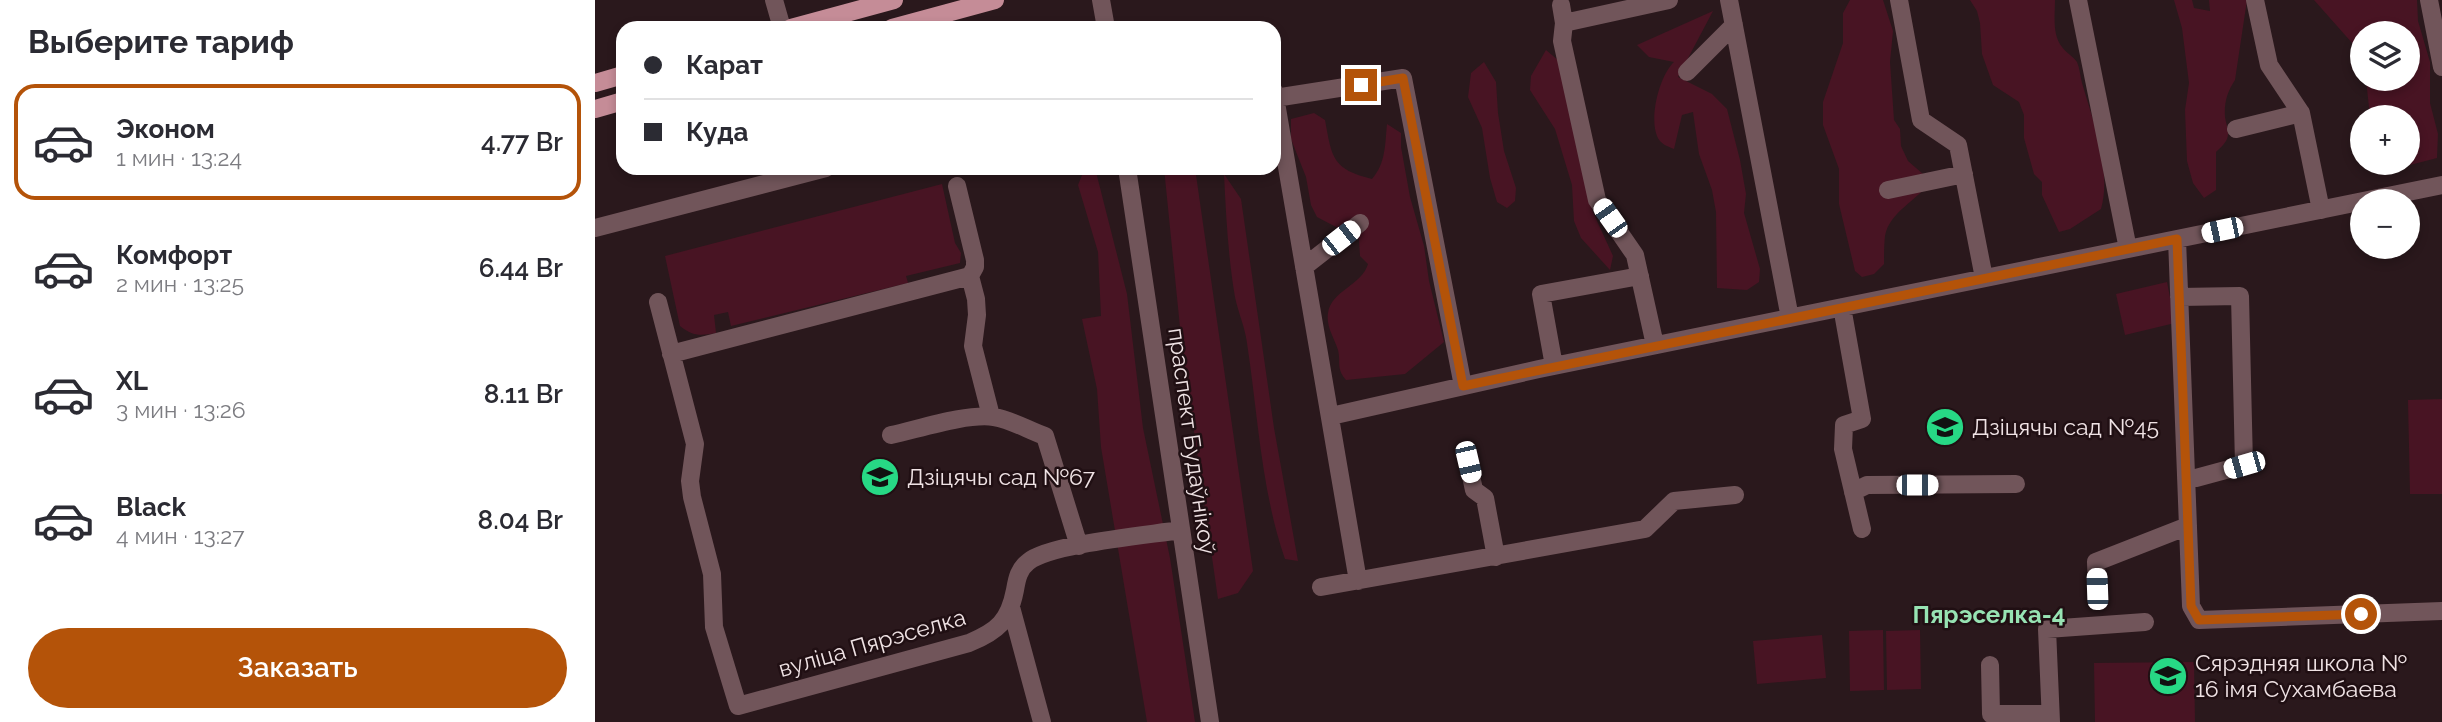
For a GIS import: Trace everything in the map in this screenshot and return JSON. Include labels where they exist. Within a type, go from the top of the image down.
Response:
[{"type":"main road","points":[[817,21],[894,0]]},
{"type":"main road","points":[[918,21],[995,0]]},
{"type":"main road","points":[[595,83],[616,77]]},
{"type":"main road","points":[[595,109],[616,103]]},
{"type":"street","points":[[774,0],[780,21]]},
{"type":"street","points":[[1101,0],[1105,21]]},
{"type":"street","points":[[1655,345],[1635,255],[1597,200],[1562,41],[1563,14],[1669,0]]},
{"type":"street","points":[[1729,0],[1790,318]]},
{"type":"street","points":[[1899,0],[1921,120],[1958,145],[1984,278]]},
{"type":"street","points":[[2078,0],[2128,249]]},
{"type":"street","points":[[2255,0],[2269,65],[2301,113],[2321,209]]},
{"type":"street","points":[[2429,0],[2442,67]]},
{"type":"street","points":[[1687,72],[1734,25]]},
{"type":"street","points":[[1281,93],[1403,78],[1463,386]]},
{"type":"street","points":[[2236,128],[2301,113]]},
{"type":"street","points":[[1281,130],[1358,581]]},
{"type":"street","points":[[1888,190],[1964,174]]},
{"type":"street","points":[[595,228],[799,175]]},
{"type":"street","name":"праспект Будаўнікоў","points":[[1128,175],[1209,722]]},
{"type":"street","points":[[1331,416],[1554,366],[2442,185]]},
{"type":"street","points":[[957,186],[975,260],[970,276],[977,315],[973,346],[991,416]]},
{"type":"street","points":[[1304,267],[1360,223]]},
{"type":"street","points":[[2177,239],[2191,606],[2199,620],[2442,611]]},
{"type":"street","points":[[658,302],[671,354],[970,276]]},
{"type":"street","points":[[1554,366],[1541,294],[1640,276]]},
{"type":"street","points":[[2179,297],[2240,296],[2244,465],[2196,478],[2186,478]]},
{"type":"street","points":[[1842,307],[1862,419],[1844,425],[1843,449],[1862,529]]},
{"type":"street","name":"вуліца Пярэселка","points":[[671,354],[695,444],[691,489],[712,575],[714,627],[738,706],[969,643],[991,634],[1011,607],[1019,573],[1028,562],[1039,555],[1180,530]]},
{"type":"street","points":[[891,435],[967,418],[991,416],[1045,436],[1079,546]]},
{"type":"street","points":[[1468,462],[1474,490],[1485,498],[1496,557]]},
{"type":"street","points":[[1853,492],[1867,485],[2016,484]]},
{"type":"street","points":[[1321,587],[1645,529],[1674,501],[1735,495]]},
{"type":"street","points":[[2097,589],[2096,562],[2188,526]]},
{"type":"street","points":[[1011,607],[1042,722]]},
{"type":"street","points":[[1990,665],[1991,714],[2050,718],[2047,629],[2145,622]]},
{"type":"shaded area","points":[[1850,0],[1883,0],[1893,31],[1890,62],[1894,120],[1900,129],[1901,146],[1908,161],[1931,181],[1892,220],[1885,236],[1884,264],[1874,274],[1862,277],[1855,271],[1839,204],[1839,169],[1823,125],[1823,102],[1843,43],[1843,13]]},
{"type":"shaded area","points":[[1970,0],[2055,0],[2057,37],[2078,65],[2103,162],[2104,194],[2101,209],[2070,229],[2059,232],[2042,195],[2042,182],[2034,174],[2024,138],[2024,115],[2019,102],[1993,85],[1982,54],[1977,11]]},
{"type":"shaded area","points":[[2174,0],[2192,0],[2194,8],[2210,11],[2209,0],[2247,0],[2235,80],[2226,102],[2228,136],[2216,152],[2216,190],[2204,198],[2193,183],[2187,161],[2185,110],[2189,83],[2182,28]]},
{"type":"shaded area","points":[[2314,0],[2417,0],[2418,21],[2350,21],[2350,41]]},
{"type":"shaded area","points":[[1713,11],[1678,77],[1712,94],[1727,109],[1746,194],[1744,213],[1760,269],[1759,282],[1747,290],[1717,288],[1716,212],[1712,190],[1699,154],[1693,112],[1682,115],[1674,149],[1662,143],[1657,136],[1654,118],[1657,96],[1664,76],[1674,62],[1649,57],[1637,45]]},
{"type":"shaded area","points":[[2420,28],[2430,62],[2430,103],[2438,134],[2437,158],[2420,162],[2420,105],[2369,105],[2367,91],[2420,91]]},
{"type":"shaded area","points":[[1546,50],[1559,61],[1592,210],[1613,256],[1610,270],[1581,238],[1574,221],[1572,185],[1555,129],[1530,90],[1531,76]]},
{"type":"shaded area","points":[[1484,62],[1496,82],[1504,151],[1516,188],[1515,201],[1507,208],[1497,202],[1482,128],[1468,97],[1471,73]]},
{"type":"shaded area","points":[[1314,113],[1325,120],[1332,153],[1341,166],[1372,179],[1382,160],[1387,124],[1401,133],[1410,197],[1424,246],[1429,281],[1444,342],[1405,374],[1346,380],[1341,372],[1338,350],[1328,323],[1330,305],[1360,277],[1368,264],[1360,256],[1359,239],[1317,217],[1311,205],[1306,177],[1291,139],[1291,119]]},
{"type":"shaded area","points":[[1082,175],[1097,175],[1127,294],[1143,428],[1170,558],[1195,722],[1147,722],[1101,447],[1097,389],[1082,319],[1101,316],[1098,252],[1078,185]]},
{"type":"shaded area","points":[[1165,175],[1196,175],[1253,571],[1238,593],[1218,599],[1182,347]]},
{"type":"shaded area","points":[[1224,175],[1241,199],[1274,428],[1298,561],[1285,559],[1270,506],[1246,337],[1236,303]]},
{"type":"shaded area","points":[[942,184],[955,243],[961,253],[960,263],[906,276],[908,283],[731,326],[728,312],[714,315],[716,333],[697,334],[680,326],[665,256]]},
{"type":"shaded area","points":[[2167,282],[2175,323],[2125,335],[2116,294]]},
{"type":"shaded area","points":[[2442,399],[2442,494],[2410,494],[2408,400]]},
{"type":"shaded area","points":[[1883,630],[1884,690],[1850,691],[1849,631]]},
{"type":"shaded area","points":[[1920,630],[1921,689],[1887,690],[1886,631]]},
{"type":"shaded area","points":[[1822,635],[1826,678],[1757,684],[1753,641]]},
{"type":"shaded area","points":[[2194,662],[2195,722],[2095,722],[2094,663]]},
{"type":"place","name":"Дзіцячы сад №45","points":[[1945,427]]},
{"type":"place","name":"Дзіцячы сад №67","points":[[880,477]]},
{"type":"place","name":"Сярэдняя школа № 16 імя Сухамбаева","points":[[2168,676]]},
{"type":"district","name":"Пярэселка-4","points":[[1989,615]]},
{"type":"route","points":[[1361,85],[1403,78],[1463,386],[2177,239],[2191,606],[2199,620],[2361,614]]}]
